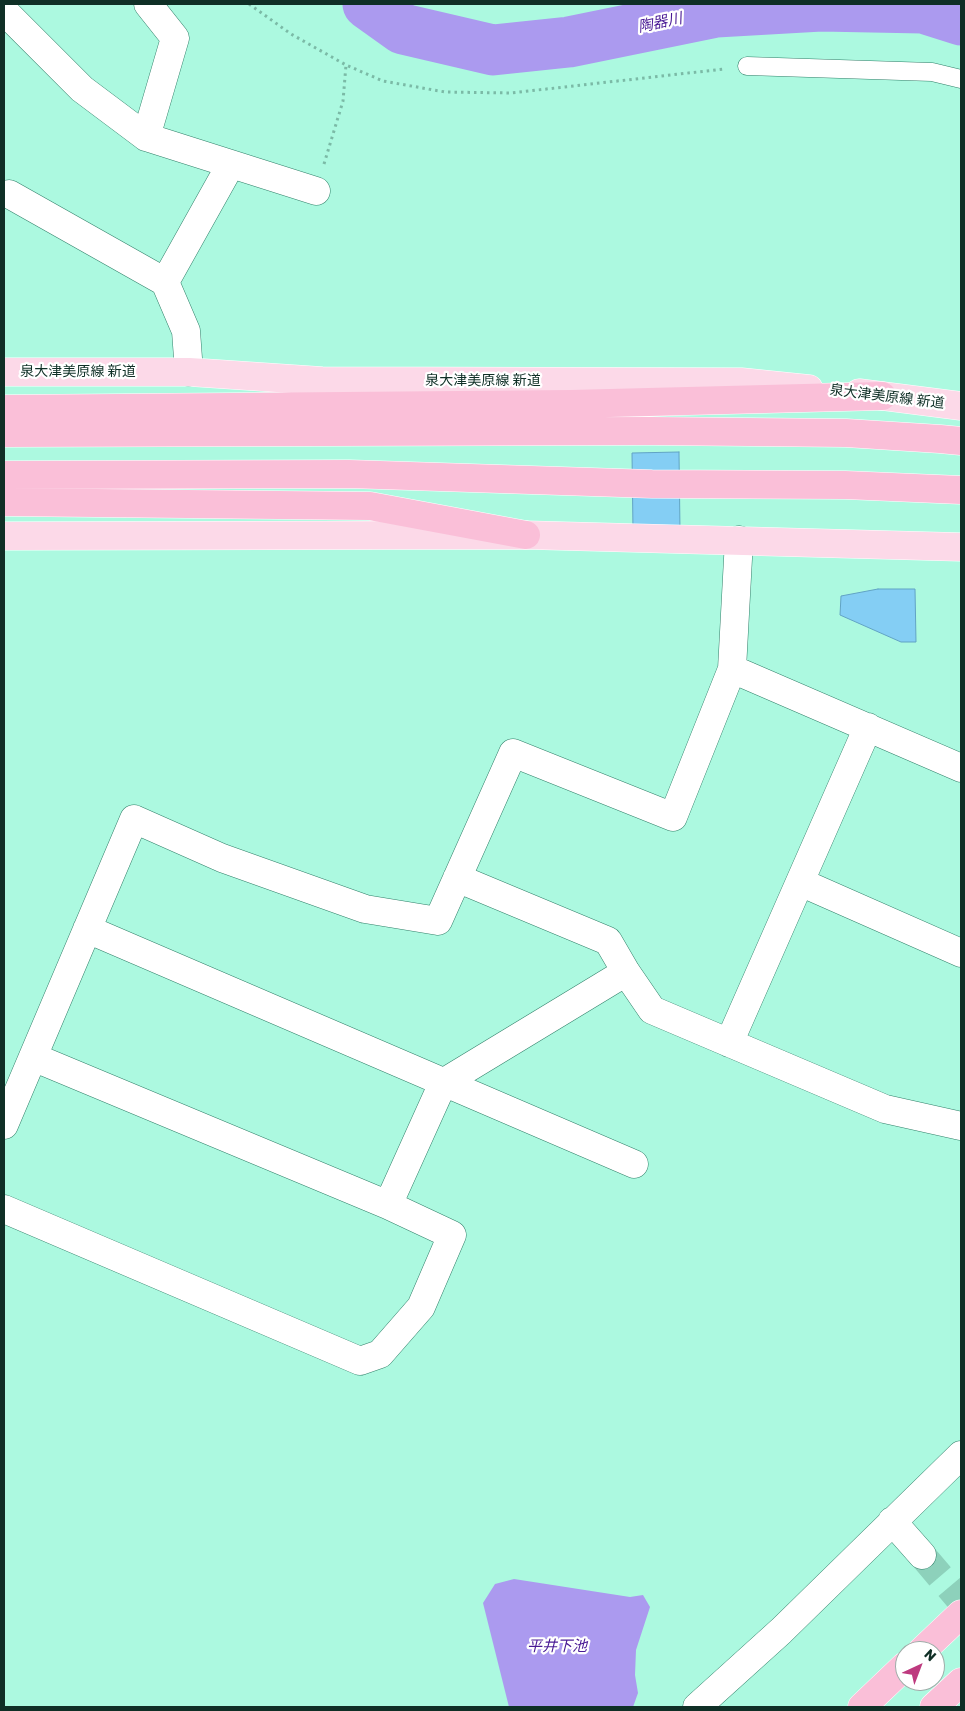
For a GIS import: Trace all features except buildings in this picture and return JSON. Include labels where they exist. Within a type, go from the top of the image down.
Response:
[{"type":"highway","points":[[4,409],[571,404],[882,396]]},
{"type":"highway","points":[[4,433],[778,432],[846,433],[961,442]]},
{"type":"highway","points":[[4,475],[349,474],[652,484],[845,485],[961,490]]},
{"type":"highway","points":[[4,502],[370,506],[526,535]]},
{"type":"highway","points":[[933,1641],[961,1614]]},
{"type":"highway","points":[[862,1707],[895,1676]]},
{"type":"highway","points":[[934,1707],[961,1682]]},
{"type":"main road","name":"泉大津美原線 新道","points":[[4,372],[189,372],[322,381],[742,382],[961,406]]},
{"type":"main road","points":[[4,536],[526,535],[961,547]]},
{"type":"street","points":[[146,137],[175,38],[148,4]]},
{"type":"street","points":[[8,15],[82,89],[146,137],[316,191]]},
{"type":"street","points":[[165,282],[231,164]]},
{"type":"street","points":[[9,194],[165,282],[186,331],[189,372]]},
{"type":"street","points":[[4,1125],[134,819],[222,858],[365,909],[438,921],[513,753],[673,817],[732,669],[739,540]]},
{"type":"street","points":[[732,669],[961,768]]},
{"type":"street","points":[[730,1043],[868,727]]},
{"type":"street","points":[[457,878],[608,941],[652,1010],[885,1109],[961,1126]]},
{"type":"street","points":[[800,882],[961,953]]},
{"type":"street","points":[[87,929],[634,1164]]},
{"type":"street","points":[[388,1205],[443,1083],[626,972]]},
{"type":"street","points":[[4,1209],[360,1361],[380,1354],[421,1307],[452,1235],[388,1205],[33,1056]]},
{"type":"street","points":[[697,1707],[780,1631],[961,1455]]},
{"type":"street","points":[[892,1521],[922,1555]]},
{"type":"lane","points":[[747,66],[932,72],[961,79]]},
{"type":"path","points":[[249,4],[291,34],[346,65],[384,81],[436,90],[511,94],[747,66]]},
{"type":"path","points":[[316,191],[344,100],[346,65]]},
{"type":"water","name":"平井下池","points":[[514,1579],[630,1597],[643,1595],[650,1607],[636,1650],[635,1675],[638,1693],[633,1707],[509,1707],[483,1603],[495,1584]]},
{"type":"waterway","name":"陶器川","points":[[368,4],[403,29],[493,50],[569,42],[716,12],[821,6],[923,8],[961,20]]},
{"type":"tunnel","points":[[922,1555],[961,1601]]}]
